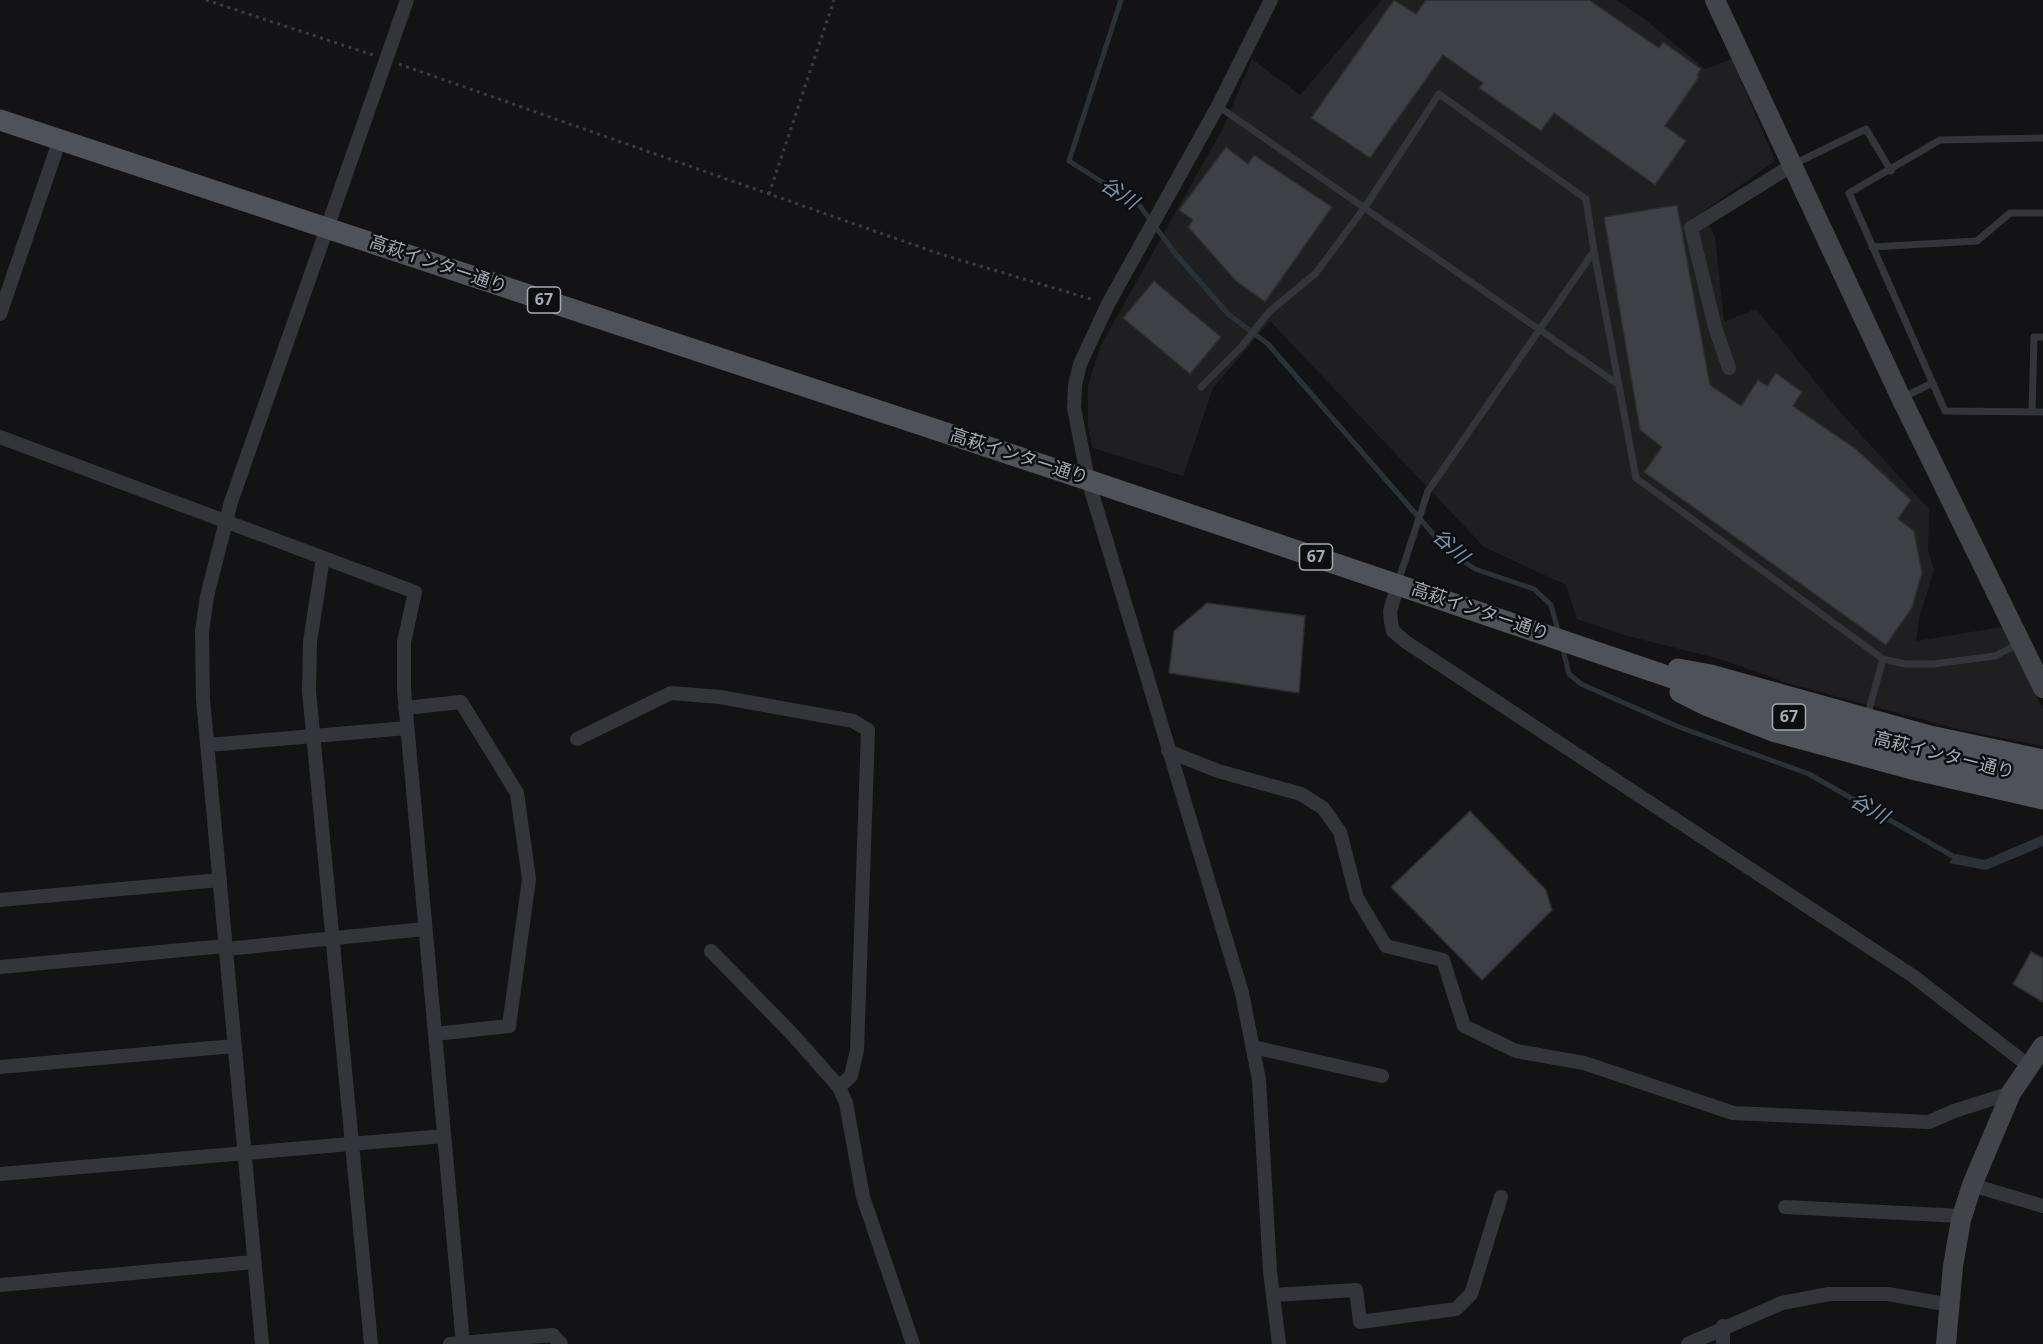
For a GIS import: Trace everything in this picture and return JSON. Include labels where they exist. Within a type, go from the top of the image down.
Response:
[{"type":"main road","name":"高萩インター通り","points":[[0,120],[1088,480],[1779,714],[1964,764],[2043,779]]},
{"type":"main road","points":[[1618,659],[1712,675],[1972,746],[2043,760]]},
{"type":"main road","points":[[1618,659],[1708,706],[1773,730],[1916,770],[2043,799]]},
{"type":"street","points":[[262,1344],[203,699],[202,632],[207,597],[226,522],[407,0]]},
{"type":"street","points":[[1271,0],[1218,106],[1108,304],[1080,364],[1075,385],[1078,440],[1088,480],[1242,993],[1259,1080],[1273,1295],[1279,1344]]},
{"type":"street","points":[[1715,0],[1901,398],[2043,688]]},
{"type":"street","points":[[0,314],[60,139]]},
{"type":"street","points":[[1729,368],[1715,327],[1691,228],[1791,166]]},
{"type":"street","points":[[0,437],[414,592],[404,642],[405,708],[444,1136],[458,1344],[553,1335],[561,1344]]},
{"type":"street","points":[[323,558],[310,642],[309,691],[371,1344]]},
{"type":"street","points":[[1398,584],[1390,611],[1391,622],[1393,631],[1406,642],[1913,976],[2029,1066]]},
{"type":"street","points":[[577,739],[671,693],[720,697],[853,720],[868,730],[857,1050],[851,1077],[839,1087]]},
{"type":"street","points":[[405,708],[461,702],[517,793],[529,879],[509,1026],[435,1034]]},
{"type":"street","points":[[208,746],[407,728]]},
{"type":"street","points":[[1168,751],[1218,771],[1301,794],[1323,808],[1340,832],[1357,898],[1386,946],[1443,960],[1464,1026],[1516,1051],[1584,1063],[1733,1113],[1929,1122],[1954,1111],[2011,1093]]},
{"type":"street","points":[[0,900],[220,880]]},
{"type":"street","points":[[0,967],[425,929]]},
{"type":"street","points":[[711,951],[793,1035],[839,1087],[846,1103],[863,1197],[913,1344]]},
{"type":"street","points":[[0,1067],[234,1046]]},
{"type":"street","points":[[1946,1344],[1962,1216],[1972,1185],[2011,1093],[2043,1046]]},
{"type":"street","points":[[1252,1047],[1382,1076]]},
{"type":"street","points":[[0,1174],[444,1136]]},
{"type":"street","points":[[1972,1185],[2043,1206]]},
{"type":"street","points":[[1273,1295],[1356,1290],[1360,1322],[1456,1309],[1471,1294],[1501,1197]]},
{"type":"street","points":[[1785,1207],[1962,1216]]},
{"type":"street","points":[[0,1285],[254,1262]]},
{"type":"street","points":[[1689,1344],[1723,1326],[1782,1303],[1829,1294],[1888,1294],[1950,1305]]},
{"type":"street","points":[[1723,1326],[1723,1344]]},
{"type":"lane","points":[[1201,387],[1242,346],[1269,312],[1316,273],[1365,207],[1438,94],[1586,199],[1636,478],[1882,659],[1905,664],[1945,662],[1995,656],[2020,643]]},
{"type":"lane","points":[[1218,106],[1619,384]]},
{"type":"lane","points":[[1791,166],[1866,129],[1891,171]]},
{"type":"lane","points":[[2043,138],[1940,140],[1891,171],[1849,193],[1945,411],[2043,412]]},
{"type":"lane","points":[[1872,247],[1977,241],[2010,213],[2043,213]]},
{"type":"lane","points":[[1398,584],[1414,527],[1428,491],[1594,251]]},
{"type":"lane","points":[[2032,412],[2034,336],[2043,336]]},
{"type":"lane","points":[[1901,398],[1932,383]]},
{"type":"lane","points":[[1867,718],[1882,659]]},
{"type":"path","points":[[206,0],[387,60],[940,254],[1108,304]]},
{"type":"path","points":[[769,194],[834,0]]},
{"type":"shaded area","points":[[1382,0],[1616,0],[1642,17],[1705,69],[1732,59],[1775,161],[1701,213],[1715,236],[1724,322],[1756,309],[1840,412],[1929,509],[1928,550],[1934,570],[1919,618],[1916,641],[2002,627],[2043,710],[2043,746],[1962,730],[1787,683],[1720,659],[1624,635],[1577,619],[1566,585],[1484,547],[1270,321],[1213,388],[1183,476],[1093,448],[1088,428],[1088,385],[1101,345],[1223,128],[1252,59],[1300,95]]},
{"type":"shaded area","points":[[2043,835],[2043,846],[1986,870],[1949,863],[1956,854],[1985,860]]},
{"type":"building","points":[[1394,0],[1416,14],[1426,0],[1589,0],[1659,48],[1663,42],[1701,69],[1697,75],[1699,77],[1665,126],[1686,141],[1655,185],[1554,113],[1541,131],[1479,88],[1483,83],[1443,55],[1370,158],[1311,118]]},
{"type":"building","points":[[1226,147],[1248,164],[1254,155],[1332,207],[1265,302],[1236,281],[1188,227],[1193,220],[1179,210]]},
{"type":"building","points":[[1677,205],[1710,385],[1741,406],[1758,380],[1767,386],[1776,373],[1802,392],[1793,406],[1856,449],[1911,500],[1898,519],[1914,531],[1922,573],[1912,608],[1886,645],[1644,472],[1662,447],[1640,430],[1604,217]]},
{"type":"building","points":[[1154,281],[1221,337],[1190,374],[1123,318]]},
{"type":"building","points":[[1207,603],[1305,616],[1299,693],[1169,673],[1174,631]]},
{"type":"building","points":[[1470,811],[1546,890],[1552,910],[1482,980],[1391,887]]},
{"type":"building","points":[[2031,952],[2043,958],[2043,1002],[2013,984]]},
{"type":"waterway","name":"谷川","points":[[1121,0],[1069,161],[1140,206],[1174,252],[1228,314],[1268,344],[1447,550],[1475,569],[1534,589],[1551,605],[1559,634]]},
{"type":"waterway","name":"谷川","points":[[1562,646],[1569,674],[1581,684],[1679,727],[1809,774],[1958,859]]}]
